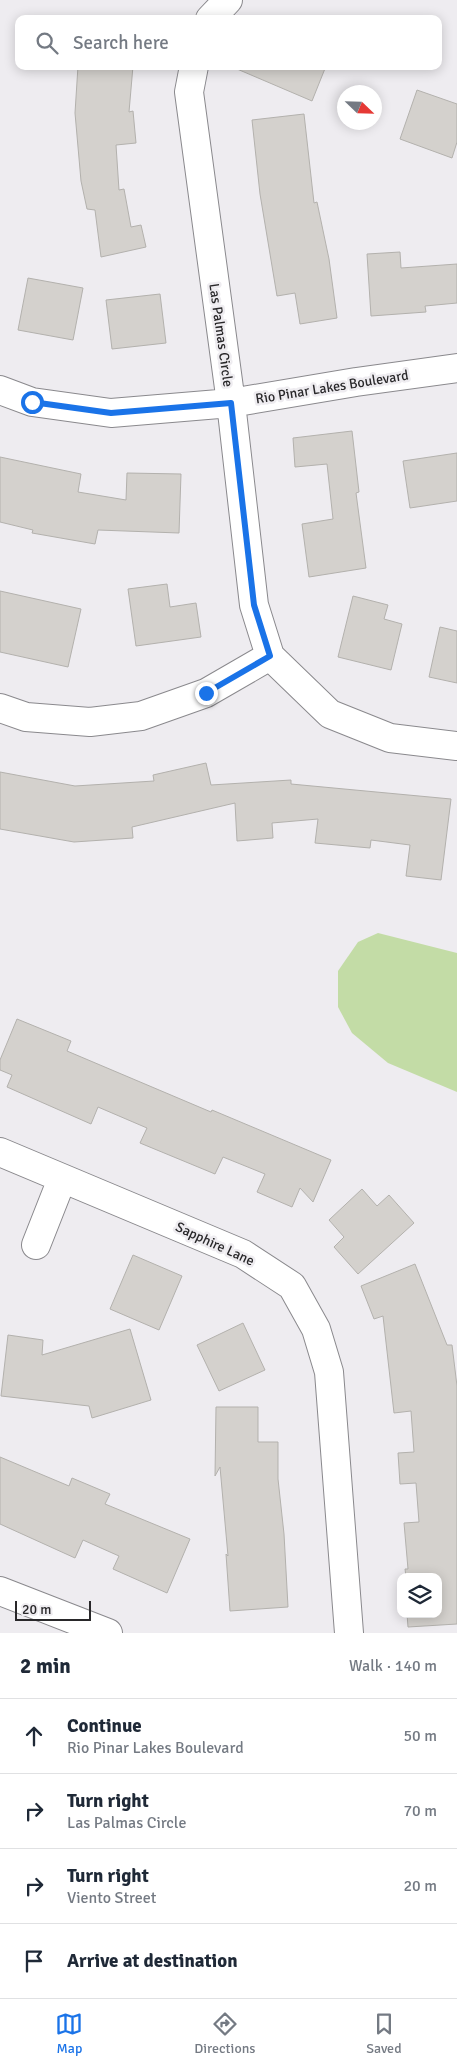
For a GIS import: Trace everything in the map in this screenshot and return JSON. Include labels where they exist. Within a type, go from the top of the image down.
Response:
[{"type":"street","points":[[214,15],[228,0]]},
{"type":"street","name":"Las Palmas Circle","points":[[193,70],[189,92],[231,403],[254,605],[270,656],[330,714],[390,738],[457,746]]},
{"type":"street","name":"Rio Pinar Lakes Boulevard","points":[[0,390],[32,402],[111,413],[231,403],[356,382],[457,368]]},
{"type":"street","points":[[0,708],[26,717],[90,722],[141,716],[206,693],[270,656]]},
{"type":"street","name":"Sapphire Lane","points":[[0,1152],[243,1254],[292,1286],[316,1329],[329,1372],[349,1633]]},
{"type":"street","points":[[36,1246],[62,1179]]},
{"type":"street","points":[[0,1591],[108,1633]]},
{"type":"green space","points":[[378,933],[457,953],[457,1092],[388,1063],[352,1033],[338,1007],[338,971],[358,942]]},
{"type":"building","points":[[78,70],[133,70],[129,112],[133,111],[136,143],[116,145],[119,190],[124,189],[131,227],[141,225],[146,247],[101,257],[95,210],[87,209],[81,181],[75,113]]},
{"type":"building","points":[[239,70],[324,70],[312,101]]},
{"type":"building","points":[[417,90],[457,104],[457,142],[452,158],[400,139]]},
{"type":"building","points":[[304,114],[314,203],[317,202],[329,259],[337,318],[300,324],[295,293],[277,296],[260,194],[252,120]]},
{"type":"building","points":[[400,252],[401,268],[457,264],[457,303],[425,306],[426,312],[371,316],[367,254]]},
{"type":"building","points":[[28,278],[83,288],[73,340],[18,330]]},
{"type":"building","points":[[160,294],[166,343],[112,349],[106,300]]},
{"type":"building","points":[[352,431],[359,492],[356,493],[366,568],[309,577],[302,524],[333,519],[327,464],[295,467],[293,438]]},
{"type":"building","points":[[457,453],[457,501],[410,508],[403,461]]},
{"type":"building","points":[[0,457],[81,474],[78,492],[126,500],[127,473],[181,474],[179,533],[98,530],[95,544],[32,533],[33,530],[0,522]]},
{"type":"building","points":[[167,584],[170,607],[196,603],[201,637],[136,646],[128,589]]},
{"type":"building","points":[[0,591],[81,609],[68,667],[0,652]]},
{"type":"building","points":[[353,596],[388,605],[384,619],[402,624],[391,670],[338,657]]},
{"type":"building","points":[[440,627],[457,631],[457,683],[429,677]]},
{"type":"building","points":[[206,763],[211,785],[291,780],[291,784],[451,799],[441,880],[406,876],[410,845],[371,840],[370,848],[315,843],[318,819],[272,823],[273,838],[237,841],[235,803],[132,827],[133,838],[74,842],[0,829],[0,772],[75,786],[154,781],[153,775]]},
{"type":"building","points":[[17,1019],[71,1041],[67,1051],[331,1160],[313,1202],[300,1188],[292,1207],[257,1192],[265,1174],[223,1157],[215,1174],[140,1143],[147,1128],[98,1107],[91,1124],[7,1087],[12,1075],[0,1070],[0,1060]]},
{"type":"building","points":[[362,1189],[377,1206],[389,1195],[414,1223],[358,1274],[334,1247],[344,1237],[329,1220]]},
{"type":"building","points":[[133,1255],[182,1276],[159,1330],[110,1309]]},
{"type":"building","points":[[415,1264],[447,1345],[452,1345],[457,1386],[457,1624],[408,1627],[407,1618],[442,1618],[442,1573],[406,1573],[405,1569],[408,1569],[404,1523],[419,1522],[416,1483],[400,1484],[398,1453],[414,1452],[411,1411],[394,1413],[383,1316],[374,1319],[361,1286]]},
{"type":"building","points":[[243,1323],[265,1370],[219,1391],[197,1345]]},
{"type":"building","points":[[130,1329],[151,1400],[92,1418],[89,1406],[1,1396],[8,1335],[43,1340],[42,1355]]},
{"type":"building","points":[[216,1407],[258,1407],[258,1442],[278,1442],[278,1479],[284,1534],[288,1607],[230,1611],[226,1554],[228,1556],[220,1467],[215,1476]]},
{"type":"building","points":[[0,1457],[69,1486],[72,1478],[110,1494],[105,1504],[190,1539],[167,1593],[113,1569],[119,1556],[83,1540],[75,1558],[0,1524]]},
{"type":"route","points":[[32,402],[111,413],[231,403],[254,605],[270,656],[206,693]]}]
